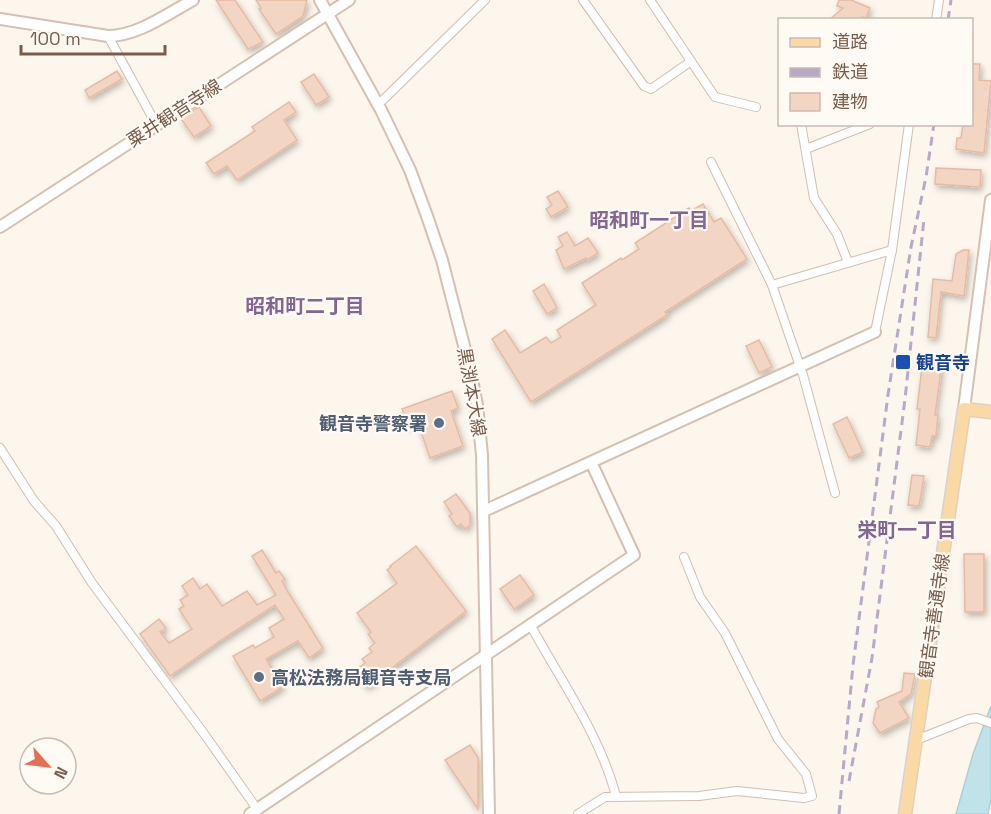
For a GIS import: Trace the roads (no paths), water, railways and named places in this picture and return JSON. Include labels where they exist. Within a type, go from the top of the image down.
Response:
[{"type":"main road","points":[[0,19],[120,36],[133,32],[193,0]]},
{"type":"main road","name":"黒渕本大線","points":[[320,0],[381,110],[410,170],[442,260],[463,337],[477,405],[482,455],[489,814]]},
{"type":"main road","name":"粟井観音寺線","points":[[0,227],[349,0]]},
{"type":"main road","points":[[991,200],[964,409],[991,412]]},
{"type":"main road","points":[[484,511],[875,332]]},
{"type":"main road","name":"観音寺善通寺線","points":[[905,814],[964,409]]},
{"type":"main road","points":[[254,812],[634,555],[591,462]]},
{"type":"street","points":[[383,100],[485,0]]},
{"type":"street","points":[[583,0],[644,86],[651,89],[690,62]]},
{"type":"street","points":[[650,0],[715,97],[756,107]]},
{"type":"street","points":[[936,18],[939,0]]},
{"type":"street","points":[[108,36],[156,124]]},
{"type":"street","points":[[801,126],[814,198],[837,234],[848,262]]},
{"type":"street","points":[[806,149],[865,126]]},
{"type":"street","points":[[875,332],[892,250],[909,126]]},
{"type":"street","points":[[711,162],[772,285],[800,366],[835,493]]},
{"type":"street","points":[[772,285],[892,250]]},
{"type":"street","points":[[0,448],[34,501],[56,526],[92,583],[206,735],[254,812]]},
{"type":"street","points":[[578,814],[605,796],[699,796],[737,790],[804,798],[812,796],[806,774],[778,739],[725,633],[700,597],[684,557]]},
{"type":"street","points":[[531,626],[599,747],[610,773],[616,796]]},
{"type":"street","points":[[916,740],[969,719],[977,718],[991,723]]},
{"type":"water","points":[[991,706],[991,799],[988,814],[956,814],[973,754]]},
{"type":"railway","points":[[948,18],[951,0]]},
{"type":"railway","points":[[839,814],[853,665],[888,395],[911,247],[926,177],[934,126]]},
{"type":"railway","points":[[849,781],[872,658],[905,399],[924,219]]},
{"type":"place","name":"観音寺","points":[[903,362]]},
{"type":"place","name":"観音寺警察署","points":[[439,423]]},
{"type":"place","name":"高松法務局観音寺支局","points":[[259,677]]},
{"type":"district","name":"昭和町一丁目","points":[[649,220]]},
{"type":"district","name":"昭和町二丁目","points":[[305,306]]},
{"type":"district","name":"栄町一丁目","points":[[907,530]]}]
